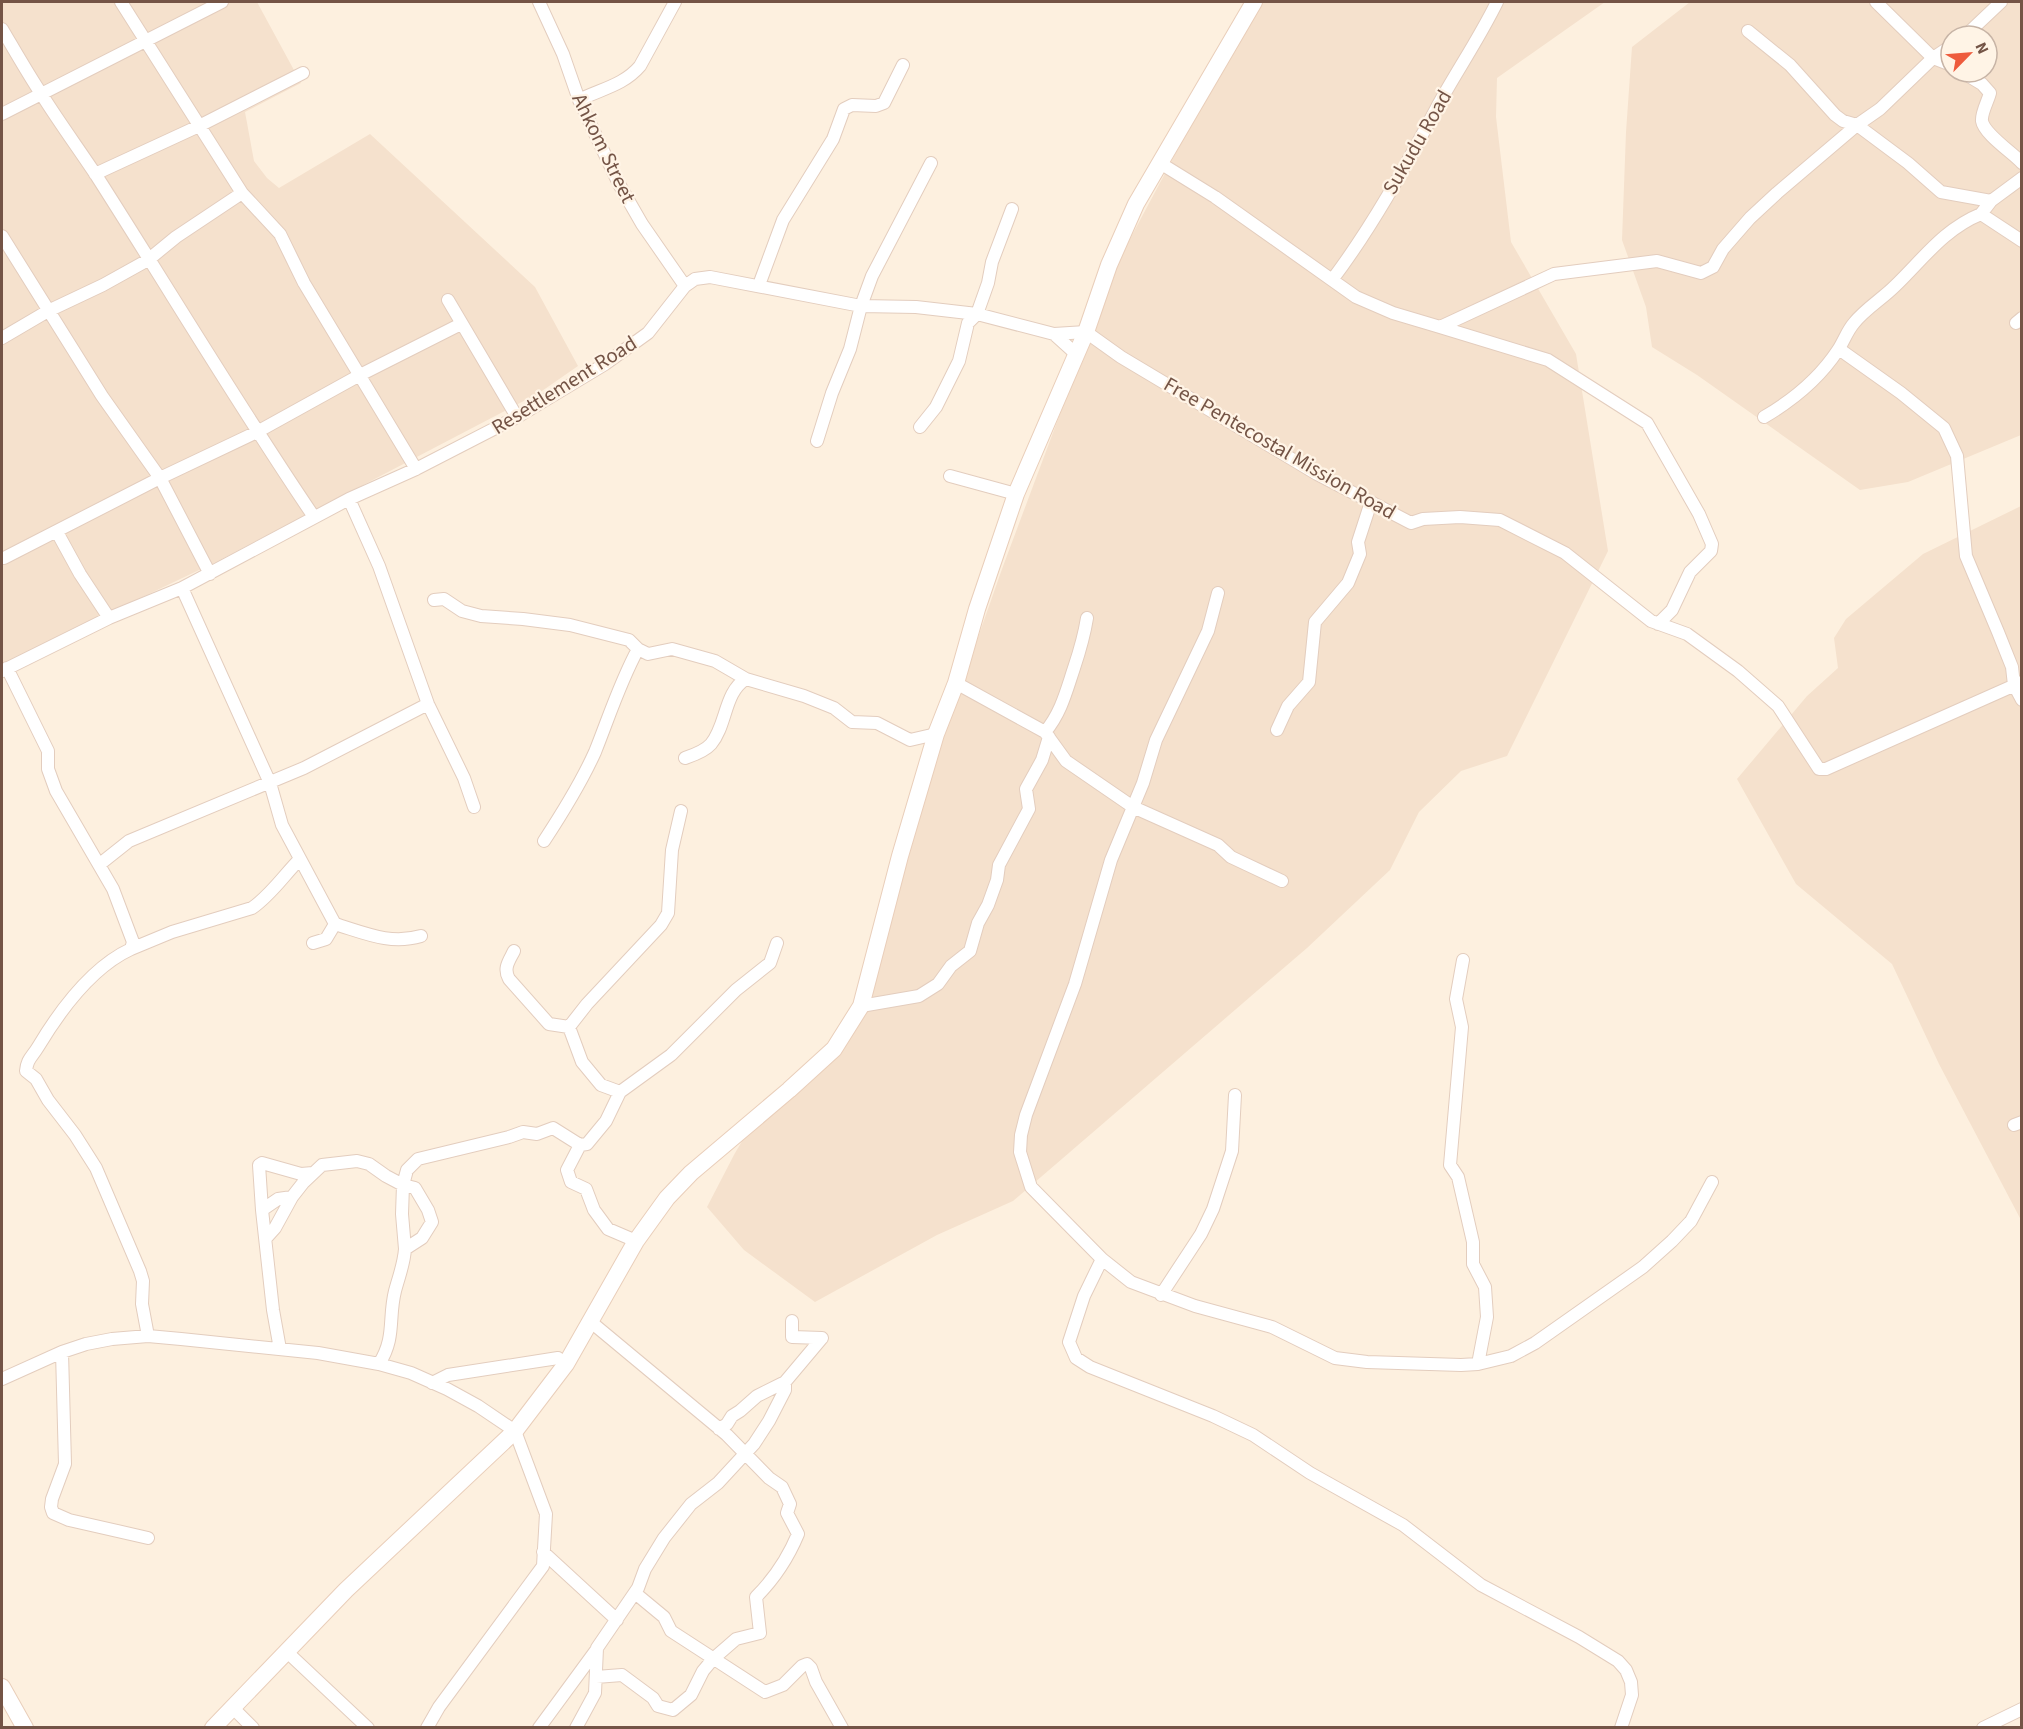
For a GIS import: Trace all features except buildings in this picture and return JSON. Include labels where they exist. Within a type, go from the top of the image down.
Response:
[{"type":"main road","points":[[213,1728],[346,1590],[514,1431],[566,1364],[636,1240],[667,1198],[692,1173],[834,1049],[861,1006],[900,856],[936,734],[956,683],[977,609],[1016,494],[1075,353],[1086,333],[1108,264],[1136,204],[1254,2]]},
{"type":"main road","points":[[2,1687],[25,1728]]},
{"type":"street","points":[[121,2],[242,193],[280,234],[304,283],[416,469]]},
{"type":"street","points":[[2,114],[222,2]]},
{"type":"street","name":"Ahkom Street","points":[[539,2],[579,99],[619,184],[642,224],[685,286]]},
{"type":"street","points":[[579,99],[625,81],[633,75],[675,2]]},
{"type":"street","name":"Sukudu Road","points":[[1332,280],[1351,255],[1420,142],[1497,2]]},
{"type":"street","points":[[1876,2],[1933,58],[1939,60]]},
{"type":"street","points":[[1978,24],[2001,2]]},
{"type":"street","points":[[2,29],[41,95],[95,174],[257,432],[314,517]]},
{"type":"street","points":[[1748,31],[1790,65],[1835,115],[1857,125],[1908,163],[1941,192],[1991,201]]},
{"type":"street","points":[[1440,327],[1554,274],[1657,261],[1701,273],[1713,267],[1723,249],[1750,218],[1857,125],[1880,109],[1939,54]]},
{"type":"street","points":[[759,285],[783,220],[833,140],[844,109],[852,105],[876,106],[884,103],[903,65]]},
{"type":"street","points":[[95,174],[199,126],[303,73]]},
{"type":"street","points":[[1982,84],[1990,93],[1982,121],[1984,127],[2022,163]]},
{"type":"street","points":[[818,441],[832,393],[850,349],[861,306],[873,276],[931,163]]},
{"type":"street","points":[[1160,163],[1215,197],[1356,297],[1393,313],[1548,360],[1647,423],[1690,497],[1712,544],[1711,551],[1690,572],[1672,610],[1658,624]]},
{"type":"street","points":[[1764,417],[1804,389],[1839,349],[1855,321],[1895,286],[1933,245],[1964,221],[1981,214],[1991,201],[2022,178]]},
{"type":"street","points":[[2,338],[48,311],[103,285],[148,260],[176,237],[242,193]]},
{"type":"street","points":[[920,427],[936,407],[959,361],[968,323],[977,314],[995,252],[1012,209]]},
{"type":"street","points":[[1981,214],[2022,241]]},
{"type":"street","points":[[2,236],[102,396],[160,478],[210,573]]},
{"type":"street","points":[[685,286],[696,279],[710,278],[759,285],[861,306],[916,307],[977,314],[1054,334],[1086,333]]},
{"type":"street","name":"Resettlement Road","points":[[4,669],[109,618],[182,588],[349,499],[416,469],[517,417],[605,364],[648,333],[685,286]]},
{"type":"street","points":[[448,300],[517,417]]},
{"type":"street","points":[[4,558],[160,478],[257,432],[360,375],[461,324]]},
{"type":"street","name":"Free Pentecostal Mission Road","points":[[1086,333],[1121,357],[1317,474],[1411,523],[1423,519],[1460,517],[1500,520],[1565,553],[1651,621],[1687,634],[1738,671],[1778,706],[1819,769],[1826,769],[2018,684]]},
{"type":"street","points":[[1054,334],[1075,353]]},
{"type":"street","points":[[1839,349],[1901,393],[1944,428],[1948,434],[1957,456],[1966,556],[2012,667],[2022,700]]},
{"type":"street","points":[[950,476],[1016,494]]},
{"type":"street","points":[[349,499],[379,566],[428,704],[464,778],[474,807]]},
{"type":"street","points":[[1277,730],[1288,706],[1309,682],[1315,622],[1348,583],[1360,554],[1358,542],[1371,502]]},
{"type":"street","points":[[57,532],[80,574],[109,618]]},
{"type":"street","points":[[182,588],[270,783],[282,825],[335,924],[394,941],[421,936]]},
{"type":"street","points":[[1218,593],[1208,631],[1156,740],[1133,807],[1111,860],[1075,984],[1037,1082],[1021,1135],[1020,1152],[1031,1187],[1102,1259],[1131,1282],[1195,1306],[1272,1327],[1335,1358],[1414,1365],[1478,1364],[1511,1356],[1534,1343],[1643,1267],[1672,1241],[1691,1221],[1712,1182]]},
{"type":"street","points":[[434,600],[444,600],[462,611],[481,616],[523,619],[579,628],[628,640],[648,654],[672,649],[715,661],[746,679],[804,696],[834,708],[852,722],[876,723],[910,740],[936,734]]},
{"type":"street","points":[[861,1006],[919,996],[939,984],[951,966],[970,951],[978,923],[988,905],[997,880],[999,865],[1029,809],[1026,789],[1042,760],[1047,735],[1064,701],[1083,644],[1087,618]]},
{"type":"street","points":[[544,841],[568,805],[594,753],[626,670],[638,649]]},
{"type":"street","points":[[4,669],[48,751],[48,769],[56,791],[100,864],[130,929],[133,942],[131,949]]},
{"type":"street","points":[[686,758],[710,745],[724,720],[727,706],[737,684],[746,679]]},
{"type":"street","points":[[956,683],[1047,735],[1066,761],[1133,807],[1218,844],[1231,857],[1282,881]]},
{"type":"street","points":[[100,864],[129,841],[329,757],[428,704]]},
{"type":"street","points":[[569,1027],[587,1004],[661,925],[668,913],[672,850],[681,812]]},
{"type":"street","points":[[148,1336],[142,1304],[143,1281],[140,1270],[96,1168],[36,1079],[26,1071],[27,1062],[54,1019],[87,982],[119,954],[172,932],[252,908],[263,901],[280,878],[300,859]]},
{"type":"street","points":[[313,943],[326,939],[335,924]]},
{"type":"street","points":[[379,1364],[390,1344],[395,1290],[401,1276],[405,1249],[402,1214],[403,1185],[407,1170],[418,1159],[523,1132],[537,1134],[553,1128],[580,1145],[587,1144],[606,1121],[620,1092],[671,1055],[736,990],[770,963],[777,943]]},
{"type":"street","points":[[514,951],[506,966],[509,979],[549,1024],[569,1027]]},
{"type":"street","points":[[1464,960],[1456,999],[1462,1027],[1450,1165],[1458,1178],[1473,1242],[1473,1264],[1485,1287],[1487,1317],[1478,1364]]},
{"type":"street","points":[[569,1027],[582,1062],[601,1085],[620,1092]]},
{"type":"street","points":[[1161,1295],[1201,1234],[1213,1209],[1232,1151],[1235,1095]]},
{"type":"street","points":[[580,1145],[567,1170],[571,1182],[586,1189],[594,1210],[608,1229],[636,1240]]},
{"type":"street","points":[[266,1238],[275,1228],[292,1197],[313,1173],[322,1166],[357,1161],[369,1164],[403,1185],[415,1188],[428,1210],[432,1222],[422,1238],[405,1249]]},
{"type":"street","points":[[280,1349],[262,1221],[259,1165],[262,1163],[301,1174],[313,1173]]},
{"type":"street","points":[[262,1210],[278,1199],[292,1197]]},
{"type":"street","points":[[1102,1259],[1084,1296],[1069,1342],[1076,1358],[1090,1367],[1213,1416],[1253,1435],[1310,1473],[1403,1525],[1481,1585],[1579,1637],[1618,1661],[1629,1676],[1632,1695],[1621,1728]]},
{"type":"street","points":[[719,1430],[757,1395],[785,1382],[822,1338],[792,1336],[792,1321]]},
{"type":"street","points":[[591,1322],[746,1453],[769,1478],[782,1488],[790,1504],[787,1512],[798,1534],[789,1555],[770,1583],[756,1598],[760,1633],[736,1639],[713,1659],[703,1671],[691,1695],[673,1710],[658,1706],[653,1698],[622,1675],[596,1677]]},
{"type":"street","points":[[2,1379],[62,1352],[112,1339],[148,1336],[280,1349],[379,1364],[411,1373],[478,1406],[514,1431],[546,1514],[543,1566],[439,1707],[427,1728]]},
{"type":"street","points":[[62,1352],[65,1464],[51,1499],[53,1513],[69,1520],[148,1538]]},
{"type":"street","points":[[432,1383],[448,1375],[504,1365],[558,1358],[566,1364]]},
{"type":"street","points":[[539,1728],[635,1593],[645,1569],[664,1538],[691,1504],[718,1483],[754,1444],[769,1421],[784,1390],[785,1382]]},
{"type":"street","points":[[543,1552],[616,1620]]},
{"type":"street","points":[[635,1593],[664,1617],[671,1631],[765,1692],[783,1685],[807,1664],[812,1668],[816,1682],[842,1728]]},
{"type":"street","points":[[576,1728],[595,1693],[597,1648]]},
{"type":"street","points":[[286,1651],[368,1728]]},
{"type":"street","points":[[232,1707],[253,1728]]},
{"type":"street","points":[[1983,1728],[2022,1709]]},
{"type":"shaded area","points":[[2,2],[257,2],[301,83],[245,112],[254,161],[267,178],[279,188],[370,134],[535,287],[578,366],[539,393],[216,562],[2,664]]},
{"type":"shaded area","points":[[1259,2],[1605,2],[1497,78],[1496,117],[1511,242],[1576,354],[1608,551],[1507,756],[1461,771],[1419,812],[1390,870],[1307,948],[1013,1201],[937,1235],[815,1302],[744,1250],[707,1207],[750,1128],[831,1063],[883,950],[936,757],[1002,569],[1115,267],[1240,33]]},
{"type":"shaded area","points":[[1690,2],[2021,2],[2021,435],[1908,482],[1860,490],[1697,375],[1652,347],[1646,307],[1622,240],[1632,47]]},
{"type":"shaded area","points":[[2021,506],[2021,1220],[1939,1064],[1892,964],[1796,884],[1737,779],[1807,696],[1838,668],[1834,638],[1846,619],[1923,554]]}]
